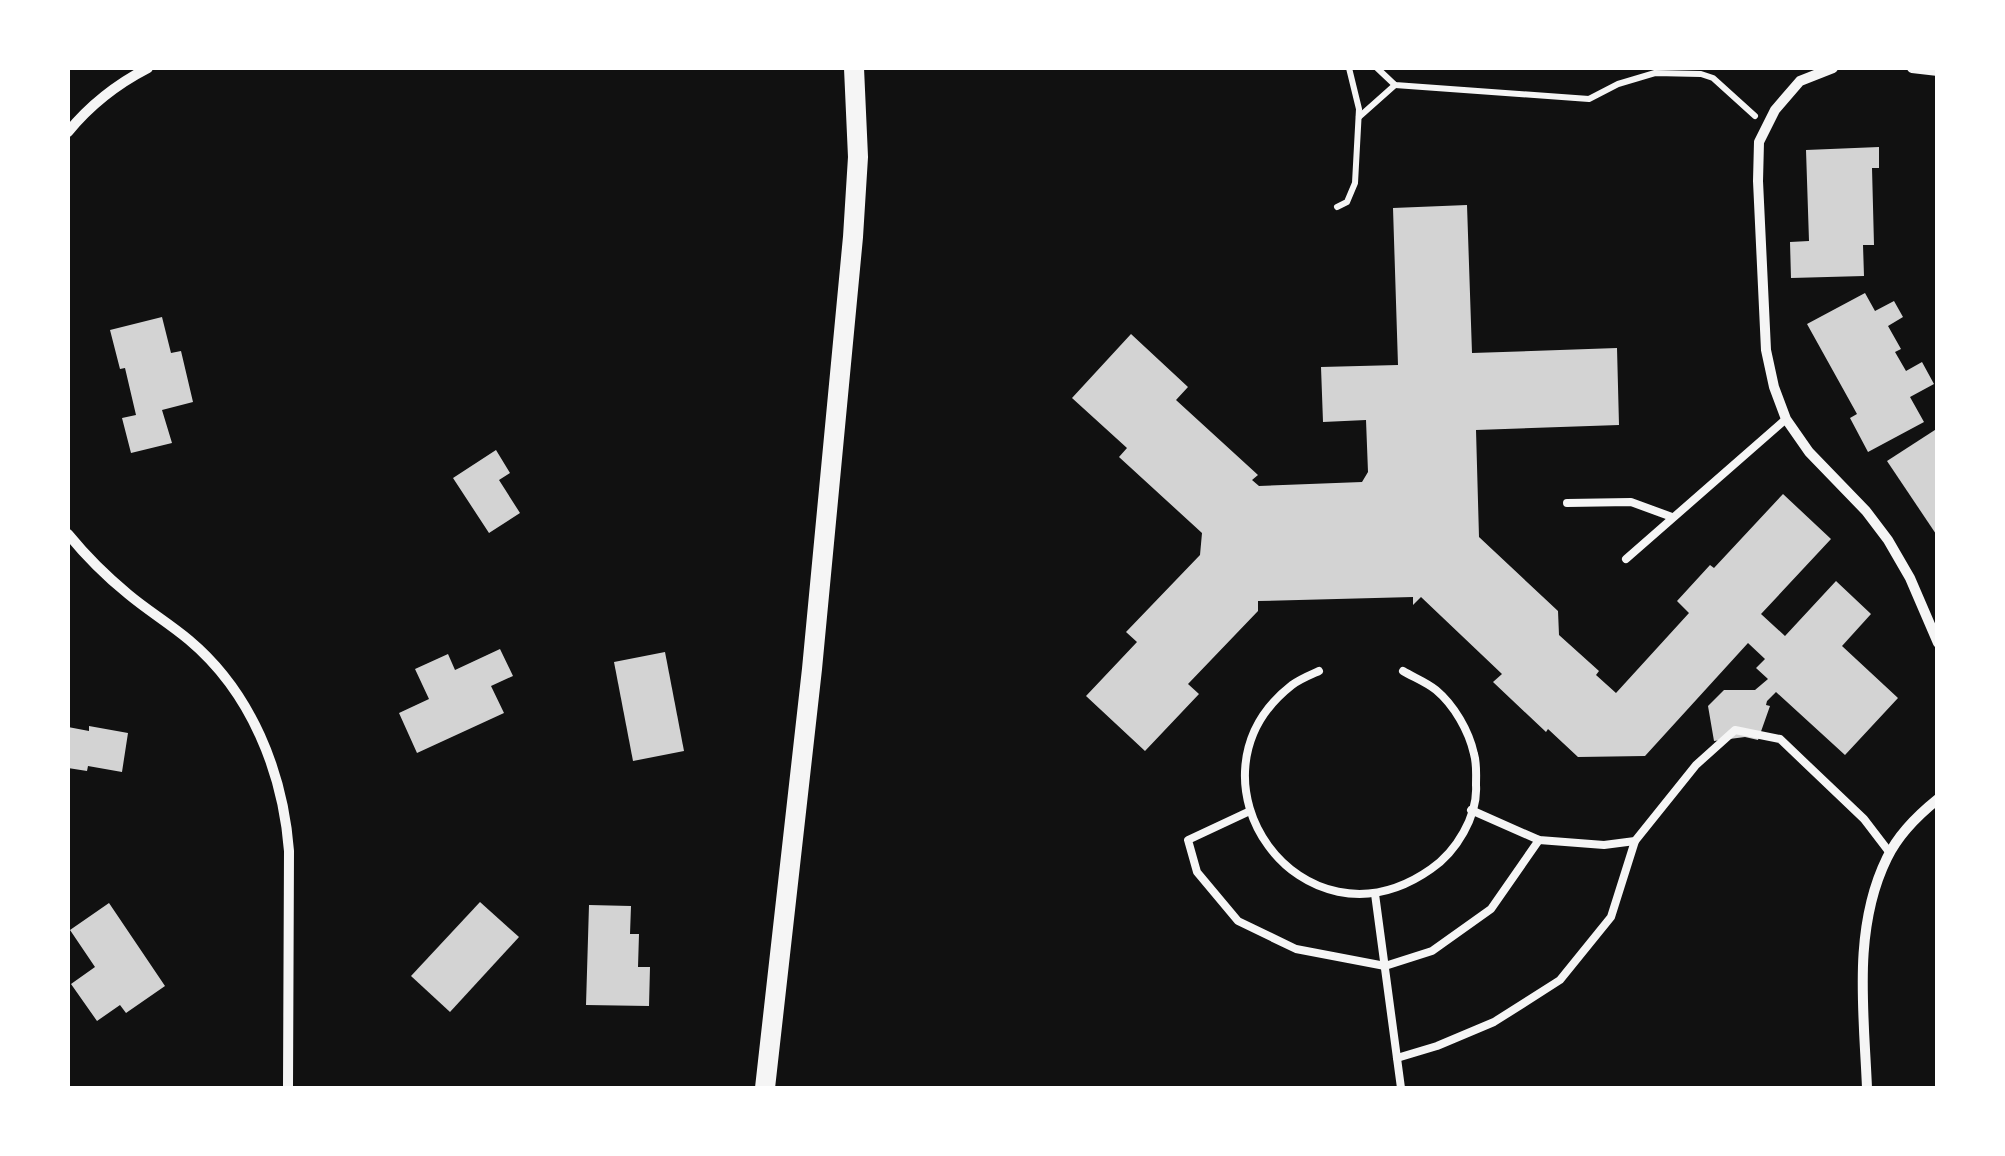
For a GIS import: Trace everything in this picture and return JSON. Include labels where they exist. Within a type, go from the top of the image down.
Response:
[{"type":"main road","points":[[765,1088],[812,669],[853,237],[858,157],[854,68]]},
{"type":"street","points":[[68,132],[104,96],[148,68]]},
{"type":"street","points":[[1833,68],[1800,81],[1775,110],[1759,142],[1766,350],[1786,419],[1809,452],[1888,540],[1910,578],[1938,643]]},
{"type":"street","points":[[1912,68],[1938,71]]},
{"type":"street","points":[[68,534],[126,593],[192,642],[232,686],[262,736],[287,822],[288,1088]]},
{"type":"street","points":[[1867,1088],[1862,960],[1873,900],[1890,853],[1918,816],[1938,799]]},
{"type":"lane","points":[[1626,559],[1786,419]]},
{"type":"lane","points":[[1568,502],[1631,502],[1672,518]]},
{"type":"lane","points":[[1319,671],[1293,684],[1266,711],[1250,746],[1245,783],[1250,811],[1272,854],[1301,878],[1337,892],[1375,894],[1412,883],[1443,861],[1465,830],[1476,792],[1475,755],[1461,719],[1436,690],[1403,671]]},
{"type":"lane","points":[[1397,1058],[1494,1022],[1560,980],[1611,916],[1635,842],[1696,765],[1735,730],[1780,739],[1864,819],[1890,853]]},
{"type":"lane","points":[[1471,810],[1539,840],[1635,842]]},
{"type":"lane","points":[[1250,811],[1188,840],[1197,872],[1238,920],[1296,949],[1385,966],[1432,951],[1491,909],[1539,840]]},
{"type":"lane","points":[[1375,894],[1401,1088]]},
{"type":"path","points":[[1337,208],[1348,202],[1356,183],[1359,109],[1349,68]]},
{"type":"path","points":[[1377,68],[1395,85],[1589,98],[1636,78],[1680,70],[1712,78],[1767,127]]},
{"type":"path","points":[[1358,118],[1395,85]]},
{"type":"building","points":[[1879,147],[1879,168],[1872,168],[1874,245],[1863,245],[1864,276],[1791,278],[1790,242],[1809,241],[1806,150]]},
{"type":"building","points":[[1467,205],[1472,353],[1617,348],[1619,425],[1476,430],[1479,537],[1558,611],[1559,635],[1599,671],[1596,675],[1616,693],[1689,613],[1677,601],[1710,565],[1714,568],[1783,494],[1831,539],[1761,614],[1785,636],[1836,581],[1871,614],[1842,646],[1898,698],[1845,755],[1776,692],[1767,701],[1770,706],[1758,740],[1745,737],[1714,741],[1708,706],[1724,690],[1755,690],[1768,679],[1756,668],[1765,659],[1748,643],[1645,756],[1578,757],[1493,682],[1502,674],[1421,597],[1413,605],[1413,597],[1258,601],[1258,611],[1188,684],[1199,694],[1145,751],[1086,696],[1137,642],[1126,632],[1200,555],[1202,533],[1119,457],[1127,448],[1072,398],[1131,334],[1188,387],[1176,400],[1258,475],[1252,480],[1259,486],[1362,482],[1368,472],[1366,420],[1323,422],[1321,367],[1398,365],[1393,208]]},
{"type":"building","points":[[1865,293],[1875,311],[1894,301],[1903,317],[1888,326],[1901,349],[1895,352],[1906,371],[1922,362],[1934,384],[1910,397],[1924,422],[1868,452],[1850,418],[1857,414],[1807,324]]},
{"type":"building","points":[[162,317],[171,353],[181,351],[193,402],[162,410],[172,443],[131,453],[122,418],[136,415],[125,368],[120,369],[110,330]]},
{"type":"building","points":[[1938,428],[1938,537],[1887,461]]},
{"type":"building","points":[[496,450],[510,473],[499,480],[520,513],[489,533],[453,478]]},
{"type":"building","points":[[500,649],[513,676],[491,686],[504,713],[417,753],[399,713],[429,699],[415,669],[448,654],[455,670]]},
{"type":"building","points":[[665,652],[684,751],[633,761],[614,662]]},
{"type":"building","points":[[89,726],[128,733],[122,772],[88,766],[87,771],[68,768],[68,727],[89,731]]},
{"type":"building","points":[[480,902],[519,937],[450,1012],[411,976]]},
{"type":"building","points":[[109,903],[165,986],[126,1013],[120,1005],[97,1021],[71,984],[95,967],[70,930]]},
{"type":"building","points":[[589,905],[631,906],[630,934],[639,934],[638,967],[650,967],[649,1006],[586,1005]]}]
